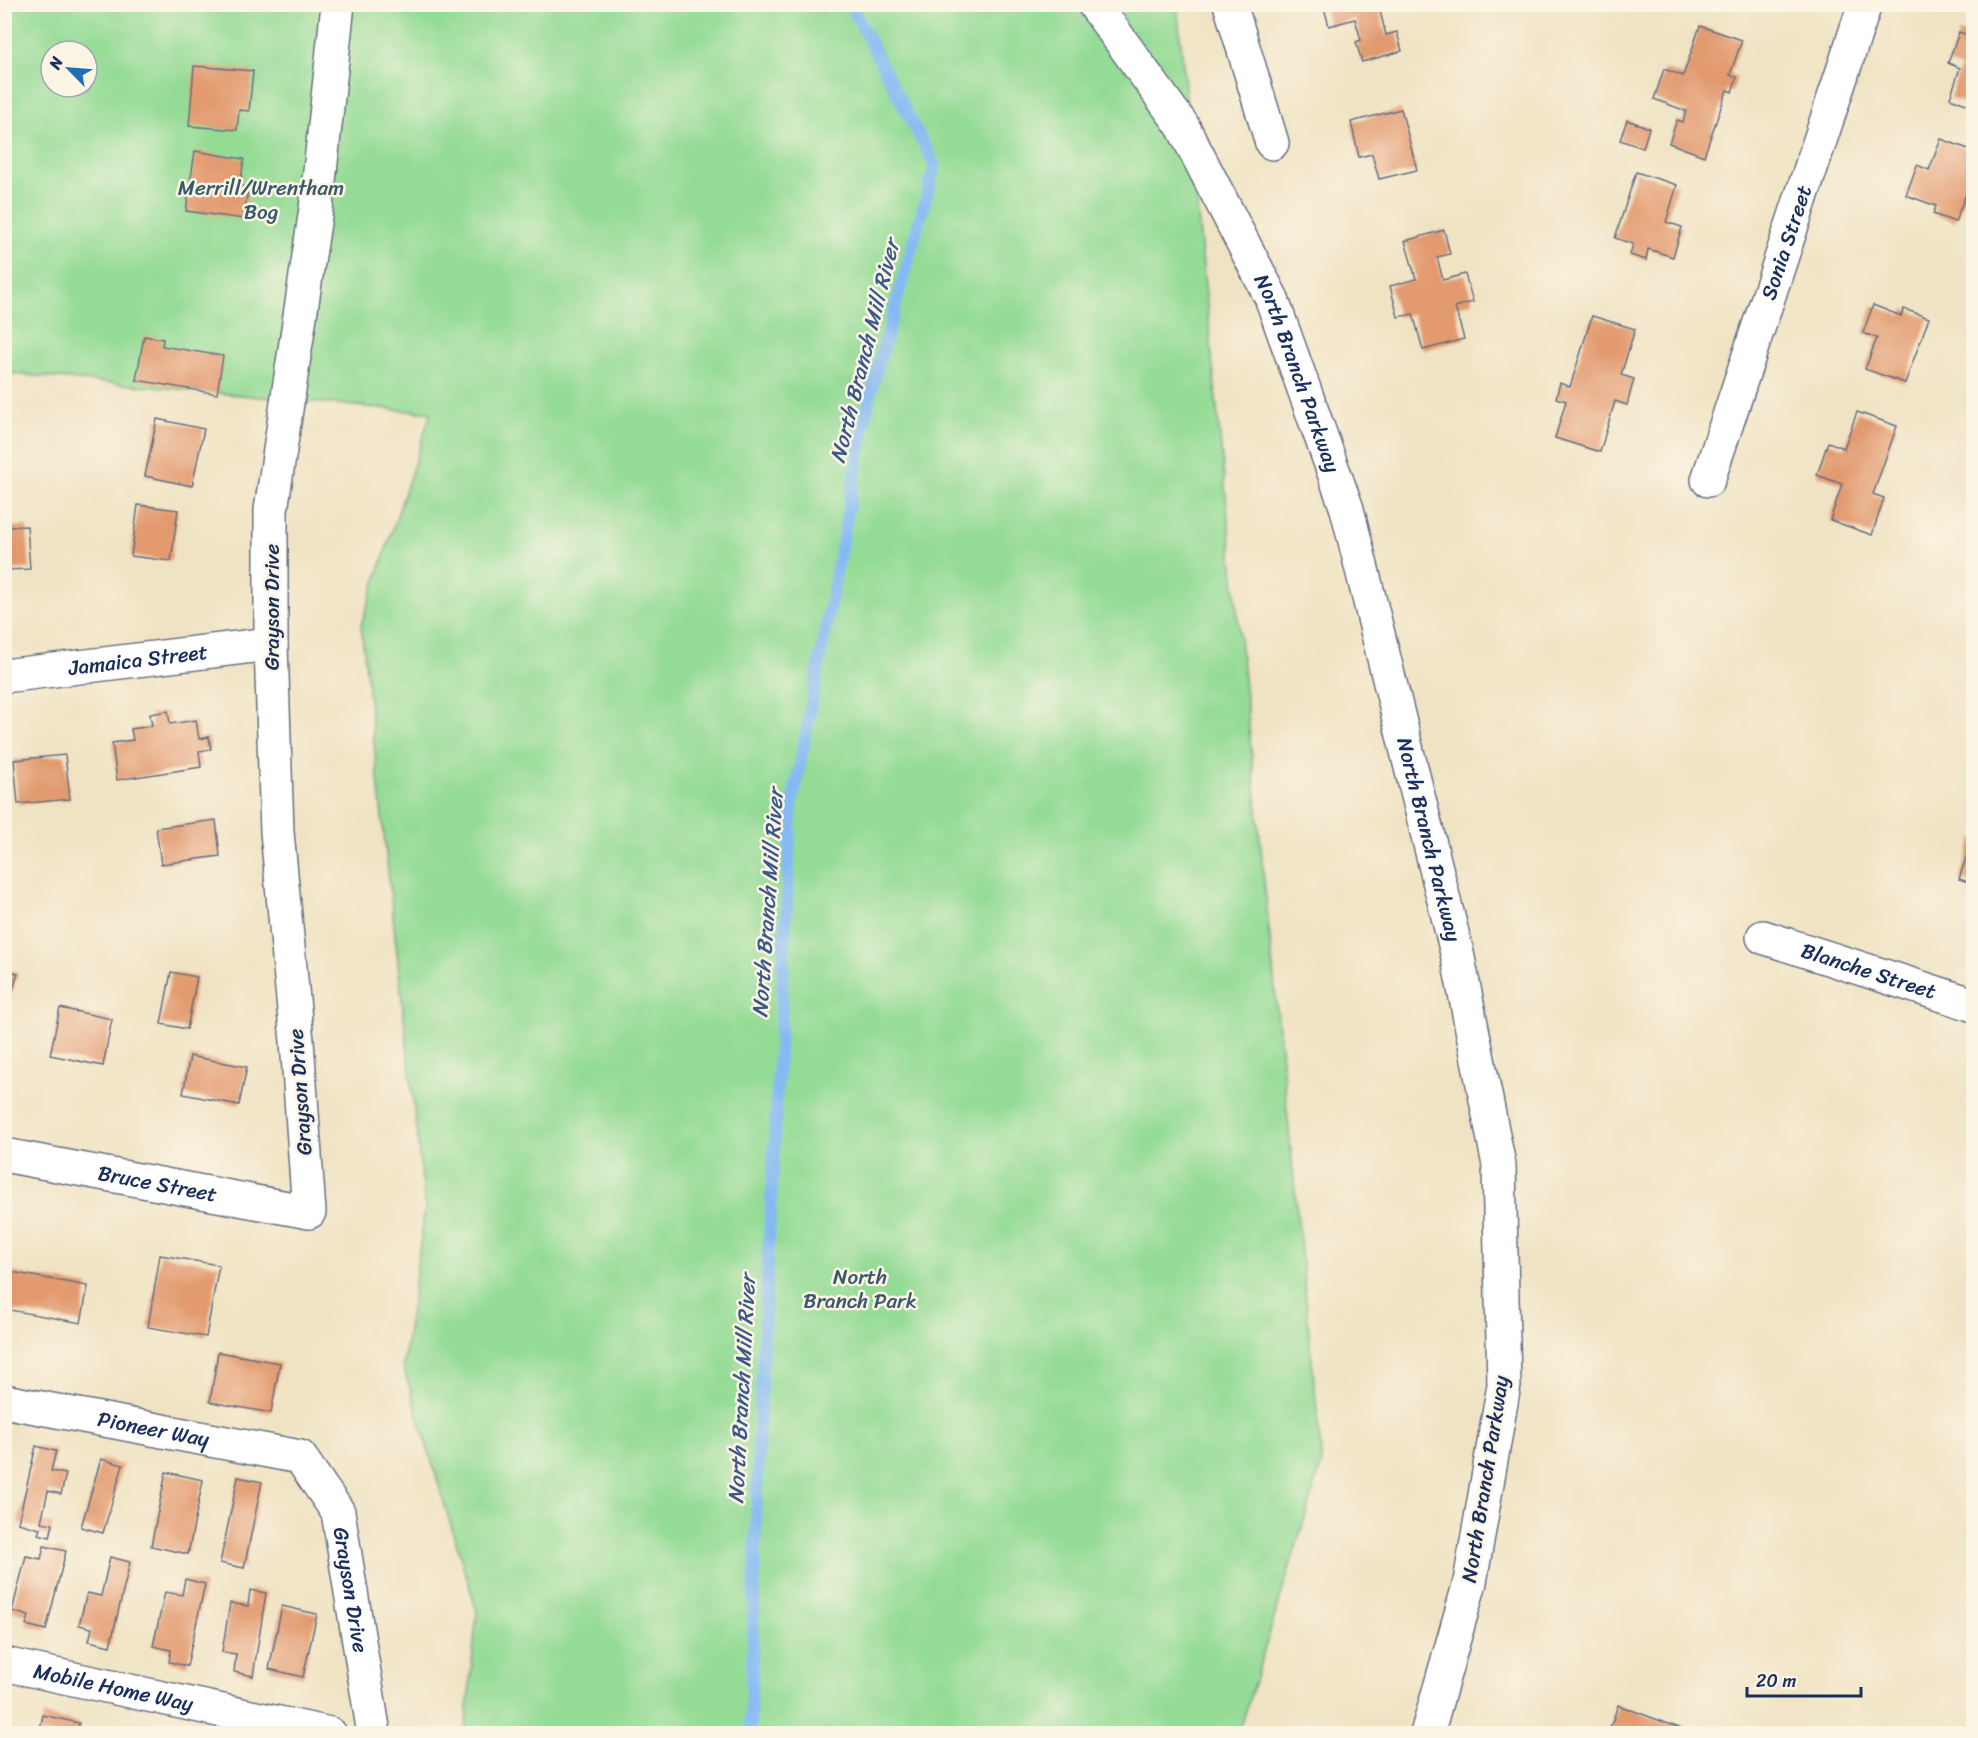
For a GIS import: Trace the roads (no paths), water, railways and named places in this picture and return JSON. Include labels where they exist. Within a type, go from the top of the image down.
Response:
[{"type":"street","name":"Grayson Drive","points":[[309,1212],[297,1041],[277,832],[271,644],[271,510],[316,209],[338,4]]},
{"type":"street","name":"North Branch Parkway","points":[[1094,4],[1182,125],[1271,297],[1347,509],[1457,953],[1499,1165],[1504,1385],[1470,1582],[1427,1734]]},
{"type":"street","points":[[1230,4],[1272,143]]},
{"type":"street","name":"Sonia Street","points":[[1708,480],[1865,4]]},
{"type":"street","name":"Jamaica Street","points":[[4,676],[271,644]]},
{"type":"street","name":"Blanche Street","points":[[1763,937],[1974,1005]]},
{"type":"street","name":"Bruce Street","points":[[4,1155],[309,1212]]},
{"type":"street","name":"Pioneer Way","points":[[4,1401],[300,1457]]},
{"type":"street","name":"Grayson Drive","points":[[300,1457],[339,1512],[374,1734]]},
{"type":"street","name":"Mobile Home Way","points":[[4,1664],[330,1734]]},
{"type":"waterway","name":"North Branch Mill River","points":[[750,1734],[759,1428],[792,806],[870,395],[935,166],[850,4]]},
{"type":"park label","name":"Merrill/Wrentham Bog","points":[[261,200]]},
{"type":"park label","name":"North Branch Park","points":[[860,1289]]}]
